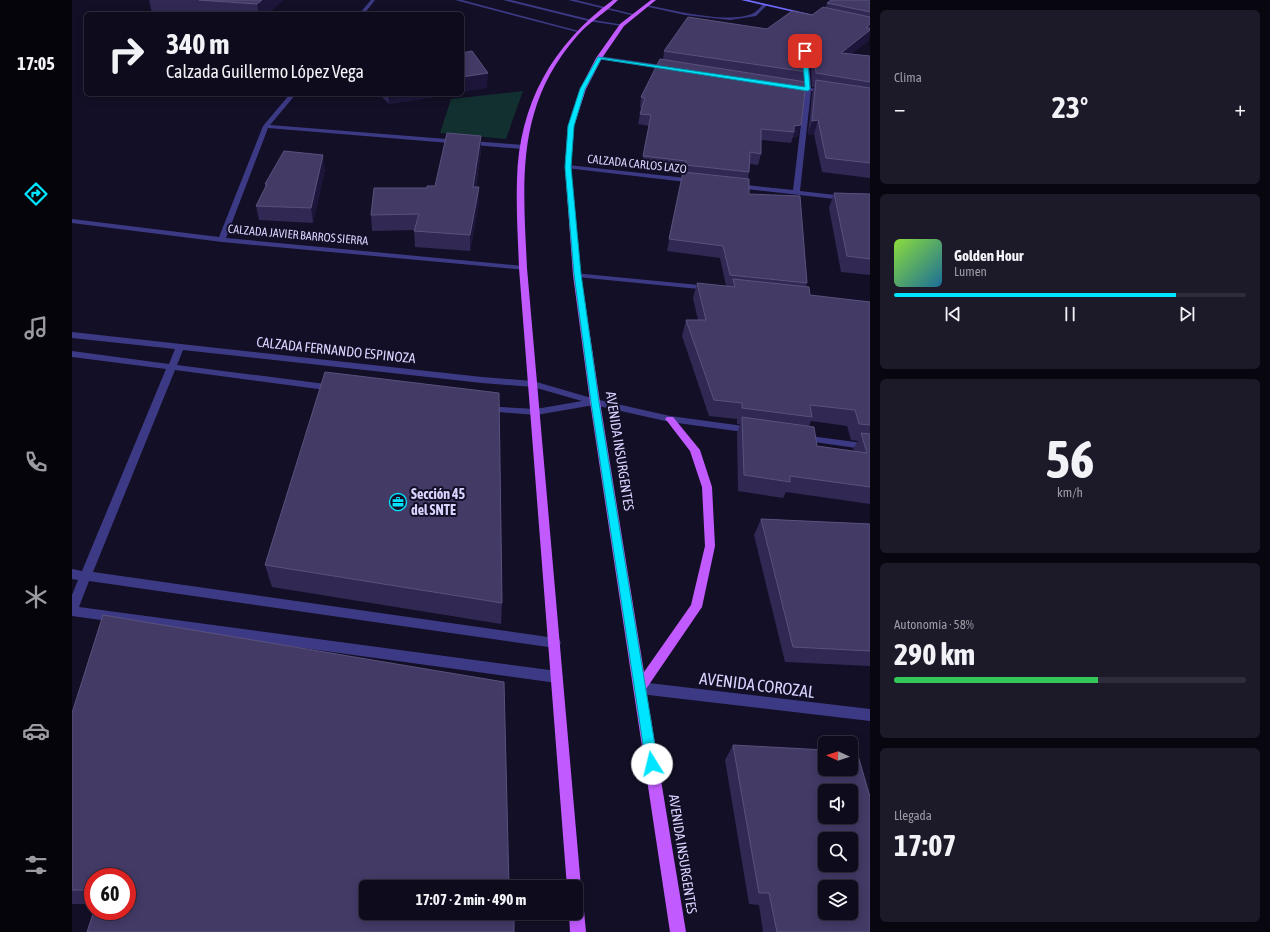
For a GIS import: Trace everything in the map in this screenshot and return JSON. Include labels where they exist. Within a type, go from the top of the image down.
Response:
[{"type":"main road","points":[[573,880],[523,268],[520,180],[529,118],[539,91],[558,56],[577,31],[588,20],[616,0]]},
{"type":"main road","name":"AVENIDA INSURGENTES","points":[[654,0],[622,25],[599,58],[583,89],[571,126],[568,167],[577,274],[595,402],[678,932]]},
{"type":"main road","points":[[743,0],[766,2],[826,13]]},
{"type":"main road","points":[[766,2],[833,20]]},
{"type":"main road","points":[[640,688],[696,607],[710,546],[707,487],[694,450],[670,419]]},
{"type":"main road","points":[[577,920],[578,932]]},
{"type":"street","points":[[363,12],[373,0]]},
{"type":"street","points":[[457,0],[577,31]]},
{"type":"street","points":[[505,0],[588,20],[622,25]]},
{"type":"street","points":[[570,0],[635,15]]},
{"type":"street","points":[[646,6],[694,14],[738,18],[755,14],[766,2]]},
{"type":"street","points":[[796,192],[808,89],[805,51]]},
{"type":"street","points":[[599,58],[676,70]]},
{"type":"street","points":[[785,86],[831,93]]},
{"type":"street","points":[[222,240],[266,126],[291,96]]},
{"type":"street","points":[[266,126],[524,147]]},
{"type":"street","name":"CALZADA CARLOS LAZO","points":[[568,167],[702,182]]},
{"type":"street","points":[[733,185],[870,201]]},
{"type":"street","name":"CALZADA JAVIER BARROS SIERRA","points":[[72,220],[222,240],[523,268]]},
{"type":"street","points":[[577,274],[720,290]]},
{"type":"street","name":"CALZADA FERNANDO ESPINOZA","points":[[72,335],[81,348],[172,366],[346,389]]},
{"type":"street","points":[[180,347],[72,610],[557,677]]},
{"type":"street","name":"CALZADA FERNANDO ESPINOZA","points":[[81,348],[180,347],[474,380],[533,384],[595,402],[670,419],[762,432]]},
{"type":"street","name":"CALZADA FERNANDO ESPINOZA","points":[[480,407],[536,412],[595,402]]},
{"type":"street","points":[[793,436],[870,447]]},
{"type":"street","points":[[72,574],[555,643]]},
{"type":"street","name":"AVENIDA COROZAL","points":[[640,688],[870,716]]},
{"type":"green space","points":[[523,91],[506,139],[440,133],[451,99]]},
{"type":"building","points":[[199,0],[262,0],[257,4]]},
{"type":"building","points":[[831,0],[870,0],[870,12],[827,3]]},
{"type":"building","points":[[823,7],[870,17],[870,24],[866,28],[870,28],[870,30],[841,53],[870,56],[870,82],[816,73],[813,38],[809,35],[804,38],[807,72],[664,51],[688,17],[767,29],[792,11],[812,15]]},
{"type":"building","points":[[472,51],[488,73],[464,77],[464,53]]},
{"type":"building","points":[[660,59],[806,82],[801,125],[794,126],[794,132],[761,129],[761,154],[750,152],[749,172],[685,165],[686,161],[643,156],[651,115],[640,114],[645,98],[641,97]]},
{"type":"building","points":[[816,80],[870,88],[870,163],[826,158],[818,120],[812,121]]},
{"type":"building","points":[[447,133],[481,136],[473,187],[479,187],[470,235],[414,231],[419,214],[371,215],[374,188],[427,188],[427,186],[435,186]]},
{"type":"building","points":[[284,151],[323,155],[311,208],[256,206],[267,184],[265,184]]},
{"type":"building","points":[[683,172],[749,179],[749,194],[800,196],[807,283],[730,275],[723,246],[669,239]]},
{"type":"building","points":[[834,193],[870,194],[870,259],[847,256]]},
{"type":"building","points":[[733,279],[809,287],[810,295],[870,302],[870,425],[859,424],[855,410],[810,405],[812,417],[742,408],[742,403],[714,400],[686,320],[706,320],[697,283],[735,287]]},
{"type":"building","name":"Sección 45 del SNTE","points":[[325,372],[499,393],[502,603],[265,565]]},
{"type":"building","points":[[742,417],[814,427],[817,446],[867,453],[861,433],[870,434],[870,487],[790,476],[790,482],[744,475]]},
{"type":"building","points":[[761,519],[870,524],[870,651],[793,647]]},
{"type":"building","points":[[103,615],[504,682],[509,880],[359,880],[359,920],[514,920],[514,932],[87,932],[91,920],[136,920],[136,868],[84,868],[84,890],[72,890],[72,713]]},
{"type":"building","points":[[733,745],[818,750],[818,776],[858,776],[858,755],[870,797],[870,932],[777,932],[769,893],[759,893]]},
{"type":"place","name":"Sección 45 del SNTE","points":[[398,502]]},
{"type":"route","points":[[652,764],[595,402],[577,274],[568,167],[571,126],[583,89],[599,58],[808,89],[805,51]]}]
